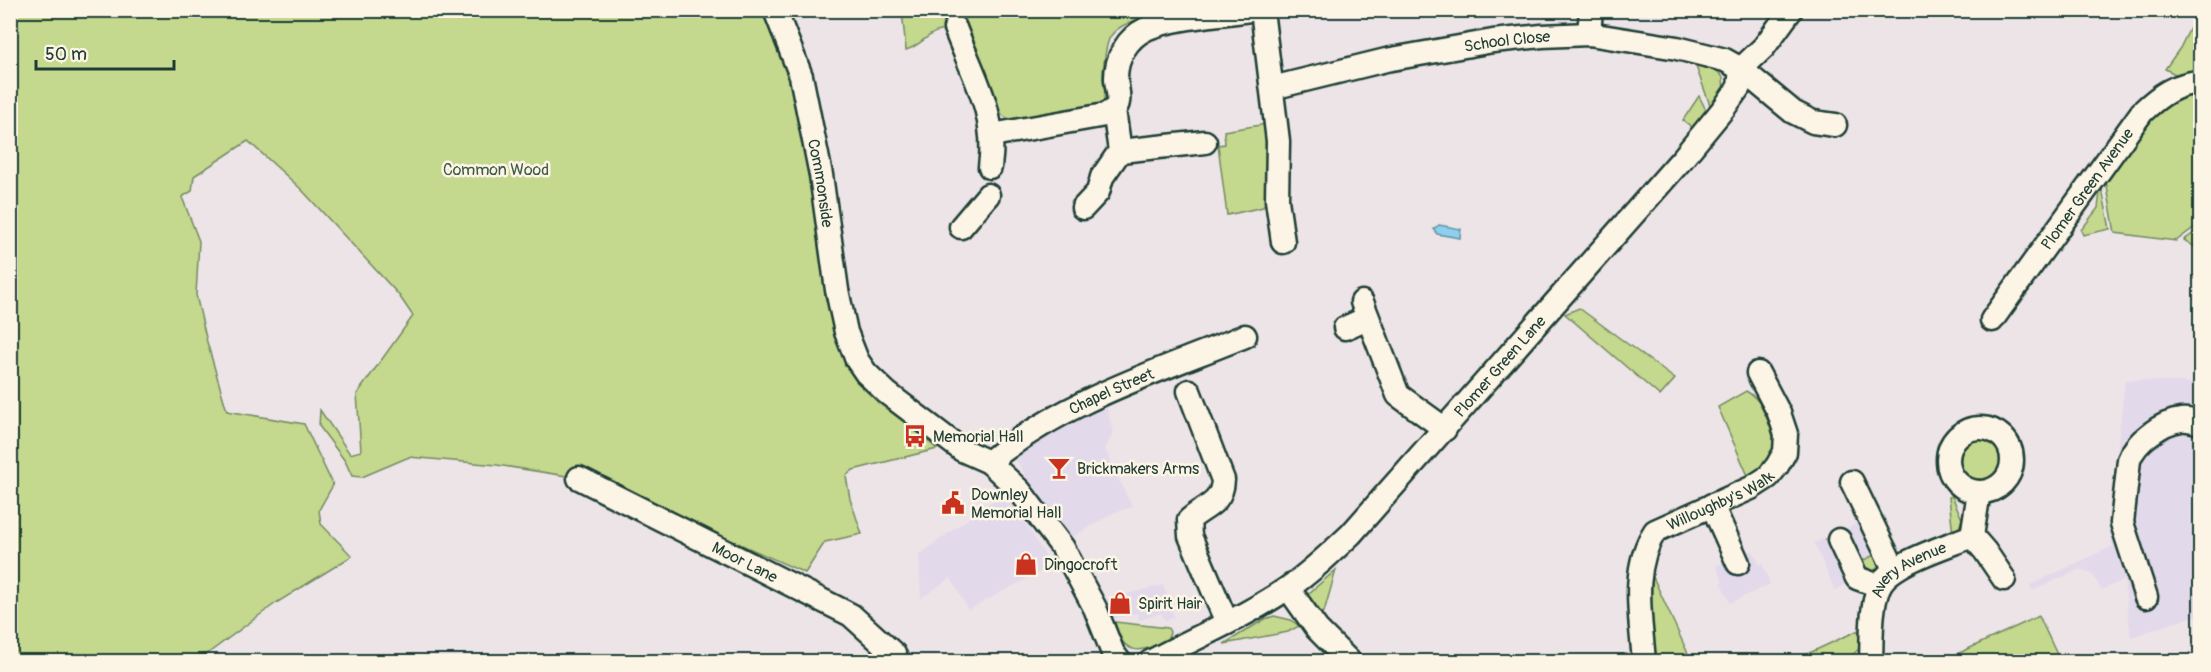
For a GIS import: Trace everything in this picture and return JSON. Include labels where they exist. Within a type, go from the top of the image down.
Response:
[{"type":"street","name":"Commonside","points":[[775,10],[801,76],[821,175],[837,290],[846,332],[857,360],[866,373],[886,393],[962,450],[989,462],[1019,490],[1063,548],[1095,608],[1113,653],[1120,662]]},
{"type":"street","points":[[1083,208],[1098,192],[1102,177],[1120,151],[1114,110],[1118,102],[1117,64],[1132,38],[1158,25],[1251,10]]},
{"type":"street","points":[[1262,10],[1278,141],[1277,200],[1283,242]]},
{"type":"street","points":[[1589,34],[1591,10]]},
{"type":"street","name":"Plomer Green Lane","points":[[1150,662],[1227,623],[1288,588],[1317,566],[1351,534],[1724,108],[1739,87],[1741,69],[1764,47],[1791,10]]},
{"type":"street","points":[[955,28],[987,105],[992,135],[990,165]]},
{"type":"street","name":"School Close","points":[[1272,88],[1386,60],[1493,41],[1589,34],[1677,48],[1725,60],[1741,69],[1793,112],[1813,122],[1835,125]]},
{"type":"street","name":"Plomer Green Avenue","points":[[1992,320],[2142,112],[2174,87],[2200,82]]},
{"type":"street","points":[[992,135],[1092,118],[1114,110]]},
{"type":"street","points":[[1120,151],[1205,142]]},
{"type":"street","points":[[961,226],[988,195]]},
{"type":"street","points":[[1345,328],[1364,310],[1398,395],[1445,429]]},
{"type":"street","name":"Chapel Street","points":[[989,462],[1016,440],[1060,415],[1245,336]]},
{"type":"street","name":"Willoughby's Walk","points":[[1644,662],[1639,569],[1645,546],[1655,531],[1751,488],[1768,477],[1785,452],[1786,434],[1779,413],[1758,374]]},
{"type":"street","points":[[1190,392],[1223,480],[1223,493],[1189,520],[1190,536],[1227,623]]},
{"type":"street","points":[[2146,597],[2121,523],[2129,460],[2138,445],[2163,426],[2184,419],[2200,423]]},
{"type":"street","name":"Moor Lane","points":[[579,478],[851,615],[894,654],[898,662]]},
{"type":"street","points":[[1839,540],[1857,578],[1887,577],[1852,482]]},
{"type":"street","points":[[1979,492],[1972,536],[2004,579]]},
{"type":"street","points":[[1712,505],[1738,563]]},
{"type":"street","name":"Avery Avenue","points":[[1871,662],[1875,602],[1887,577],[1972,536]]},
{"type":"street","points":[[1288,588],[1317,629],[1350,662]]},
{"type":"shaded area","points":[[2125,380],[2200,383],[2200,419],[2142,433],[2117,453]]},
{"type":"shaded area","points":[[1105,401],[1113,433],[1105,449],[1132,507],[1113,513],[1069,539],[1032,486],[1015,458],[1015,451]]},
{"type":"shaded area","points":[[2185,429],[2200,435],[2200,614],[2131,637],[2124,580],[2101,590],[2092,573],[2080,569],[2032,591],[2030,585],[2113,546],[2108,527],[2114,479],[2151,443]]},
{"type":"shaded area","points":[[1003,493],[1029,529],[1051,566],[968,610],[951,578],[921,598],[919,555]]},
{"type":"shaded area","points":[[1861,522],[1876,554],[1852,581],[1835,590],[1814,543]]},
{"type":"shaded area","points":[[1741,550],[1753,551],[1759,564],[1762,563],[1770,584],[1730,603],[1716,566],[1723,562],[1726,555]]},
{"type":"shaded area","points":[[1163,585],[1174,617],[1165,621],[1161,613],[1140,620],[1137,613],[1112,619],[1106,599]]},
{"type":"green space","name":"Common Wood","points":[[10,11],[764,11],[783,58],[797,111],[834,318],[867,388],[937,449],[853,470],[846,476],[850,499],[862,534],[825,542],[805,573],[598,481],[497,465],[409,457],[362,477],[352,476],[345,461],[319,426],[320,410],[350,454],[361,451],[357,394],[413,316],[398,294],[301,189],[248,141],[194,176],[192,191],[182,197],[199,241],[196,295],[207,342],[227,411],[304,424],[333,485],[319,510],[321,524],[352,556],[276,603],[207,654],[199,655],[190,661],[11,661]]},
{"type":"green space","points":[[902,11],[1192,11],[1134,21],[1115,31],[1109,39],[1106,51],[1103,72],[1105,96],[1102,104],[1019,120],[1006,118],[1001,113],[996,101],[992,101],[950,31],[943,30],[932,34],[906,50]]},
{"type":"green space","points":[[2195,18],[2200,20],[2200,69],[2196,73],[2181,77],[2165,69],[2180,48]]},
{"type":"green space","points":[[1695,64],[1714,68],[1723,77],[1724,93],[1714,108],[1710,105]]},
{"type":"green space","points":[[2193,94],[2200,97],[2200,223],[2176,241],[2115,233],[2106,181],[2150,119],[2176,97]]},
{"type":"green space","points":[[1699,96],[1708,114],[1698,128],[1693,128],[1683,120]]},
{"type":"green space","points":[[1266,124],[1271,166],[1267,198],[1263,207],[1227,215],[1218,145],[1225,144],[1224,131]]},
{"type":"green space","points":[[2101,184],[2110,229],[2083,235],[2081,230],[2098,208]]},
{"type":"green space","points":[[2200,229],[2200,247],[2195,247],[2184,240]]},
{"type":"green space","points":[[1579,308],[1675,379],[1660,396],[1565,314]]},
{"type":"green space","points":[[1746,391],[1761,405],[1771,428],[1774,445],[1770,458],[1749,478],[1718,407]]},
{"type":"green space","points":[[1973,437],[1983,437],[1996,444],[2003,457],[2003,467],[1996,480],[1983,487],[1973,487],[1964,483],[1957,476],[1953,467],[1953,457],[1957,448],[1964,441]]},
{"type":"green space","points":[[1952,496],[1962,519],[1958,531],[1953,535],[1949,497]]},
{"type":"green space","points":[[1876,554],[1879,568],[1868,579],[1860,562]]},
{"type":"green space","points":[[1336,570],[1324,612],[1316,616],[1307,600],[1308,594]]},
{"type":"green space","points":[[1653,577],[1690,658],[1682,661],[1651,661],[1644,580]]},
{"type":"green space","points":[[1274,616],[1291,620],[1299,626],[1288,632],[1224,644],[1265,619]]},
{"type":"green space","points":[[2039,616],[2060,661],[1942,661]]},
{"type":"green space","points":[[1115,622],[1168,628],[1170,632],[1168,640],[1142,650],[1128,647],[1118,634]]},
{"type":"green space","points":[[1861,629],[1861,647],[1846,661],[1790,662]]},
{"type":"water","points":[[1439,225],[1461,229],[1460,238],[1437,234],[1434,229]]},
{"type":"place","name":"Memorial Hall","points":[[915,436]]},
{"type":"place","name":"Brickmakers Arms","points":[[1059,468]]},
{"type":"place","name":"Downley Memorial Hall","points":[[953,503]]},
{"type":"place","name":"Dingocroft","points":[[1026,564]]},
{"type":"place","name":"Spirit Hair","points":[[1120,603]]}]
